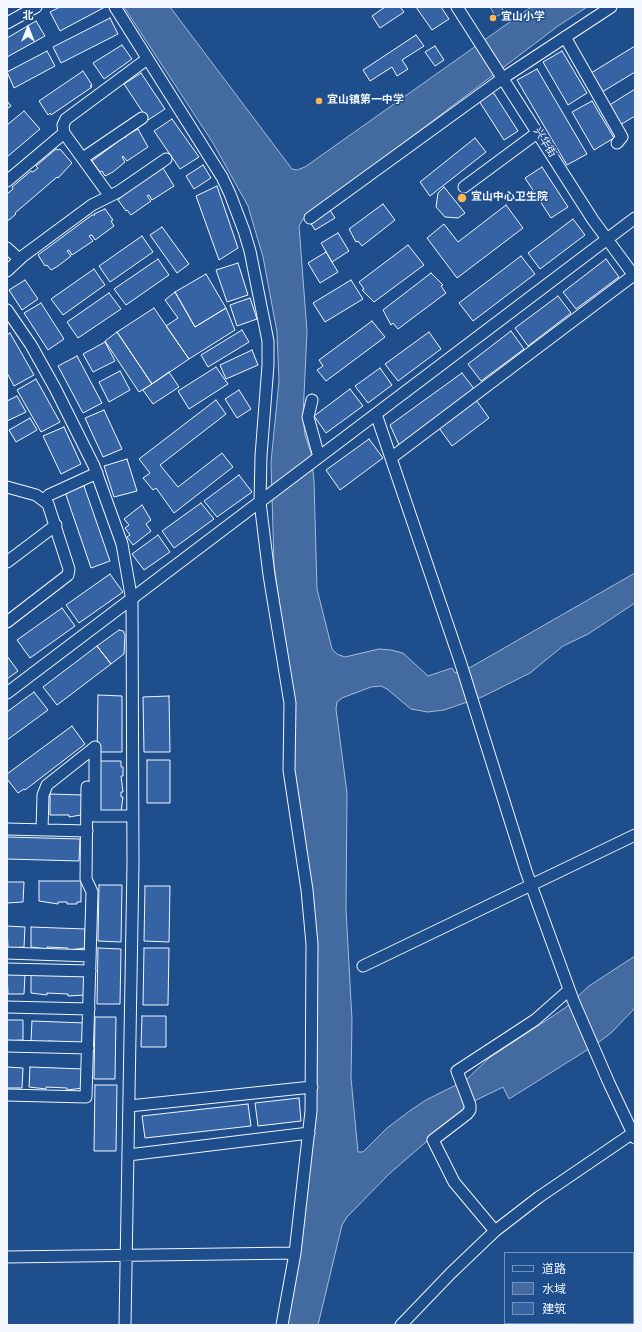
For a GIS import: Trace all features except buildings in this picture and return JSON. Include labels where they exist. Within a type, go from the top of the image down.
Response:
[{"type":"street","points":[[7,23],[36,7]]},
{"type":"street","points":[[116,7],[146,59],[222,177],[237,211],[250,251],[266,328],[268,353],[261,456],[260,502],[269,575],[290,703],[289,770],[310,917],[312,944],[312,1087],[309,1133],[295,1253],[282,1325]]},
{"type":"street","name":"兴华街","points":[[457,7],[607,240],[635,275]]},
{"type":"street","points":[[310,218],[502,77],[611,7]]},
{"type":"street","points":[[565,37],[622,138],[617,143]]},
{"type":"street","points":[[109,195],[64,133],[63,125],[66,119],[146,59]]},
{"type":"street","points":[[83,158],[142,118]]},
{"type":"street","points":[[7,181],[64,133]]},
{"type":"street","points":[[464,187],[537,133]]},
{"type":"street","points":[[7,271],[19,259],[92,205],[109,195],[118,192],[166,159]]},
{"type":"street","points":[[7,693],[635,218]]},
{"type":"street","points":[[7,248],[19,259]]},
{"type":"street","points":[[391,458],[635,275]]},
{"type":"street","points":[[7,310],[31,345],[55,388],[80,436],[96,473],[122,544],[131,599],[133,816],[125,1325]]},
{"type":"street","points":[[312,400],[308,416],[317,460]]},
{"type":"street","points":[[376,414],[460,661],[499,790],[530,884],[571,995],[634,1136],[539,1197],[495,1231],[451,1273],[401,1325]]},
{"type":"street","points":[[44,500],[49,495],[96,473]]},
{"type":"street","points":[[7,487],[36,495],[44,500],[51,509],[68,564],[68,575],[7,622]]},
{"type":"street","points":[[7,562],[56,525]]},
{"type":"street","points":[[42,830],[43,795],[47,785],[96,747],[95,816],[133,816]]},
{"type":"street","points":[[7,1095],[86,1097],[92,892],[86,879],[87,786]]},
{"type":"street","points":[[7,829],[87,831]]},
{"type":"street","points":[[363,966],[530,884],[635,835]]},
{"type":"street","points":[[7,953],[90,956]]},
{"type":"street","points":[[7,969],[90,971]]},
{"type":"street","points":[[495,1231],[454,1182],[433,1140],[467,1114],[470,1110],[470,1105],[456,1071],[571,995]]},
{"type":"street","points":[[7,1007],[89,1009]]},
{"type":"street","points":[[7,1046],[88,1048]]},
{"type":"street","points":[[128,1106],[312,1087]]},
{"type":"street","points":[[128,1155],[309,1133]]},
{"type":"street","points":[[7,1257],[295,1253]]},
{"type":"shaded area","points":[[490,7],[501,7],[504,12],[496,17]]},
{"type":"water","points":[[124,7],[170,7],[292,169],[297,170],[305,167],[531,7],[587,7],[558,26],[303,219],[299,226],[307,331],[303,417],[305,435],[311,453],[314,481],[317,589],[332,649],[337,654],[345,657],[379,649],[391,650],[403,653],[428,676],[452,668],[455,673],[471,667],[635,573],[635,603],[588,634],[563,646],[530,673],[482,697],[444,710],[428,712],[411,709],[387,689],[381,686],[371,687],[342,698],[337,702],[336,709],[347,793],[346,909],[352,1020],[351,1078],[358,1152],[363,1152],[387,1128],[411,1110],[426,1100],[466,1080],[489,1058],[565,1008],[589,986],[635,956],[635,1008],[611,1033],[595,1045],[509,1099],[503,1087],[464,1106],[464,1109],[389,1174],[347,1217],[342,1225],[318,1325],[287,1325],[317,1088],[316,932],[295,788],[286,652],[274,564],[271,462],[279,381],[277,332],[263,257],[248,206],[213,143]]},
{"type":"place","name":"宜山小学","points":[[493,18]]},
{"type":"place","name":"宜山镇第一中学","points":[[319,101]]},
{"type":"place","name":"宜山中心卫生院","points":[[462,198]]}]
